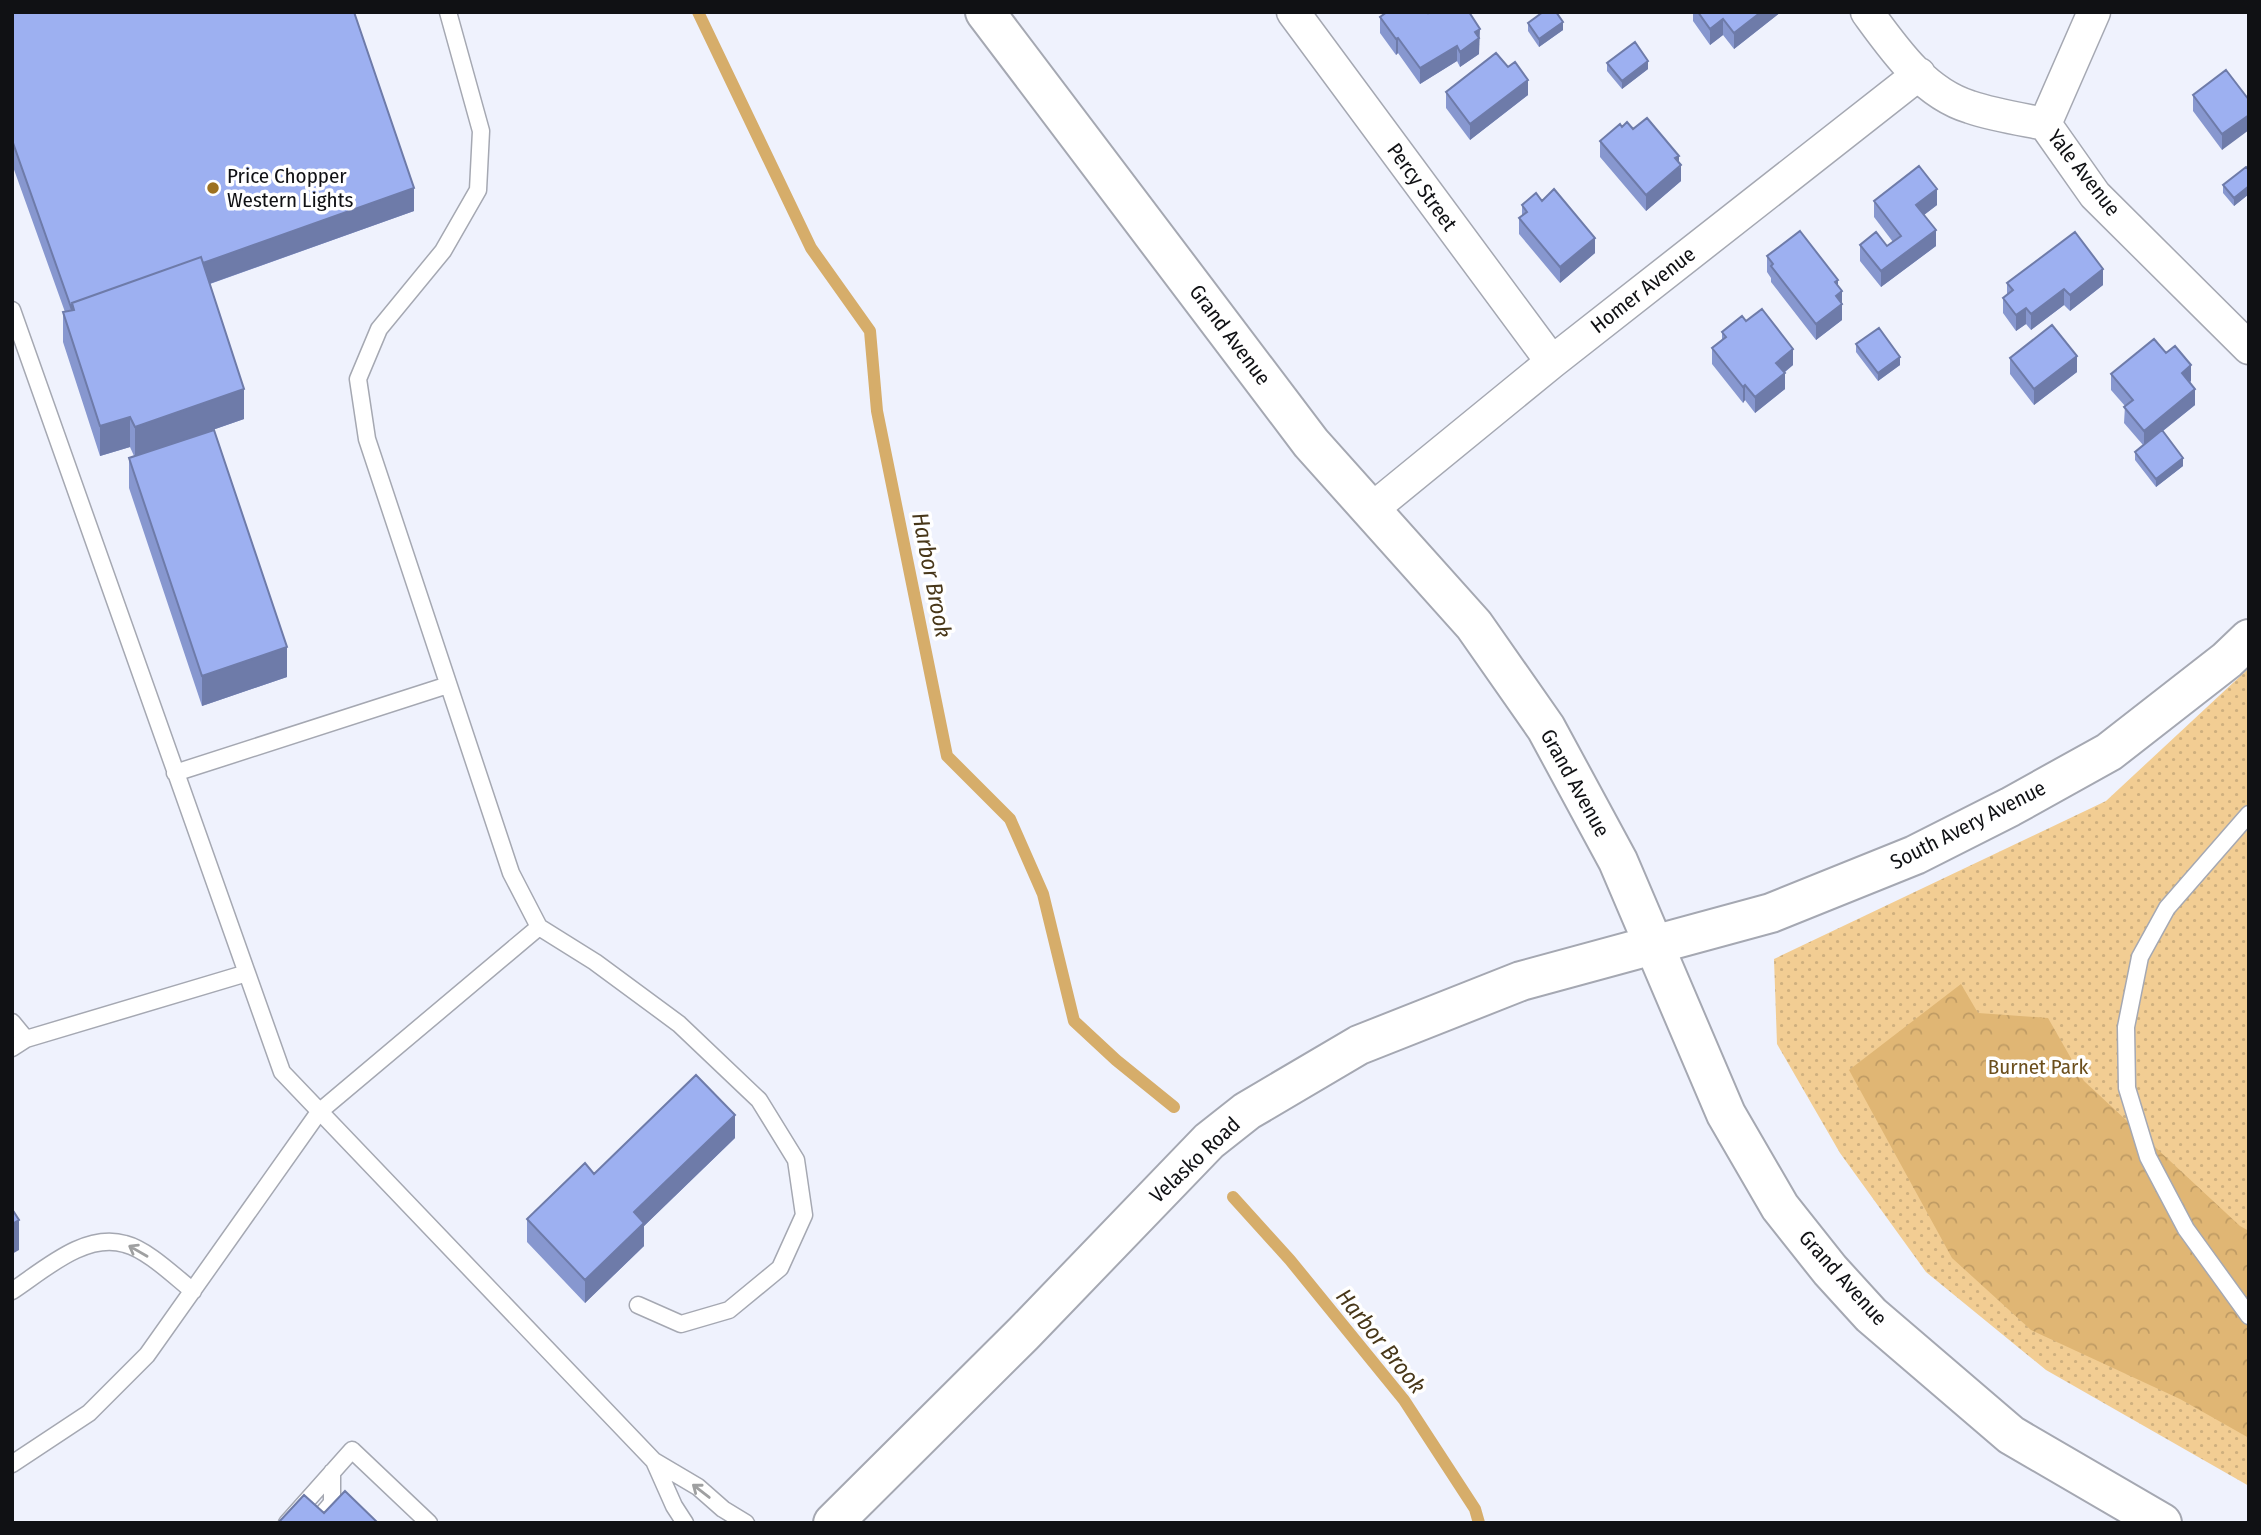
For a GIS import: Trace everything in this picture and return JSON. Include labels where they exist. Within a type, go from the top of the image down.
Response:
[{"type":"street","name":"Grand Avenue","points":[[985,12],[1311,443],[1474,625],[1546,728],[1618,861],[1726,1114],[1780,1207],[1830,1270],[1871,1315],[2011,1435],[2162,1523]]},
{"type":"street","name":"Percy Street","points":[[1293,12],[1552,362]]},
{"type":"street","name":"Yale Avenue","points":[[1867,12],[1890,44],[1933,89],[1969,107],[2045,124],[2095,195],[2249,348]]},
{"type":"street","points":[[2045,124],[2094,12]]},
{"type":"street","name":"Homer Avenue","points":[[1371,510],[1552,362],[1919,74]]},
{"type":"street","name":"South Avery Avenue","points":[[1652,945],[1771,913],[1915,855],[2010,807],[2109,752],[2227,660],[2249,639]]},
{"type":"street","name":"Velasko Road","points":[[833,1523],[1023,1334],[1209,1141],[1247,1111],[1359,1045],[1521,981],[1652,945]]},
{"type":"lane","points":[[448,12],[481,131],[478,190],[443,251],[379,329],[358,379],[367,439],[511,873],[539,927],[594,962],[679,1024],[759,1100],[796,1160],[804,1215],[780,1268],[729,1310],[681,1324],[638,1305]]},
{"type":"lane","points":[[12,310],[282,1072],[654,1461],[698,1487],[746,1523]]},
{"type":"lane","points":[[175,773],[448,685]]},
{"type":"lane","points":[[2249,814],[2167,908],[2140,957],[2126,1027],[2127,1088],[2148,1157],[2186,1229],[2249,1316]]},
{"type":"lane","points":[[12,1464],[89,1413],[147,1355],[319,1112],[539,927]]},
{"type":"lane","points":[[12,1022],[19,1044],[247,973]]},
{"type":"lane","points":[[12,1291],[84,1245],[103,1241],[126,1244],[148,1256],[193,1291]]},
{"type":"lane","points":[[287,1523],[352,1450],[429,1523]]},
{"type":"lane","points":[[654,1461],[674,1506],[685,1523]]},
{"type":"lane","points":[[316,1523],[332,1503],[332,1472]]},
{"type":"green space","name":"Burnet Park","points":[[2249,668],[2249,1486],[2046,1370],[1926,1272],[1840,1153],[1777,1044],[1774,959],[2106,801]]},
{"type":"green space","points":[[1961,984],[1978,1013],[2048,1018],[2084,1081],[2240,1226],[2249,1231],[2249,1438],[2180,1399],[2031,1330],[1952,1258],[1849,1070]]},
{"type":"building","name":"Price Chopper Western Lights","points":[[12,12],[354,12],[414,188],[203,263],[201,257],[72,303],[72,310],[12,140]]},
{"type":"building","points":[[1387,12],[1469,12],[1480,29],[1475,32],[1479,38],[1460,52],[1457,46],[1420,68],[1380,17]]},
{"type":"building","points":[[1543,12],[1556,12],[1563,22],[1539,39],[1528,23]]},
{"type":"building","points":[[1698,12],[1761,12],[1734,33],[1723,19],[1710,29]]},
{"type":"building","points":[[1635,42],[1648,61],[1622,81],[1607,63]]},
{"type":"building","points":[[1496,53],[1508,67],[1515,62],[1528,80],[1470,124],[1446,92]]},
{"type":"building","points":[[2226,70],[2249,100],[2249,115],[2222,134],[2193,95]]},
{"type":"building","points":[[1647,118],[1679,156],[1675,158],[1681,165],[1646,195],[1600,141],[1620,124],[1622,127],[1627,122],[1633,129]]},
{"type":"building","points":[[1919,166],[1937,189],[1916,205],[1936,230],[1881,271],[1860,245],[1876,232],[1887,246],[1901,236],[1874,201]]},
{"type":"building","points":[[2246,167],[2249,170],[2249,186],[2234,198],[2223,185]]},
{"type":"building","points":[[1554,189],[1595,238],[1560,267],[1519,218],[1527,212],[1522,205],[1536,193],[1542,201]]},
{"type":"building","points":[[1800,231],[1838,280],[1835,282],[1842,291],[1836,296],[1842,304],[1816,324],[1771,266],[1773,264],[1767,256]]},
{"type":"building","points":[[2075,232],[2103,269],[2070,295],[2064,289],[2031,314],[2026,308],[2016,315],[2003,298],[2013,290],[2007,283]]},
{"type":"building","points":[[201,257],[244,389],[135,427],[130,417],[100,426],[63,312],[74,310],[72,303]]},
{"type":"building","points":[[1762,309],[1793,349],[1776,363],[1785,373],[1755,397],[1745,385],[1743,387],[1712,348],[1726,337],[1722,332],[1742,316],[1746,321]]},
{"type":"building","points":[[2052,325],[2077,356],[2034,389],[2010,358]]},
{"type":"building","points":[[1879,328],[1900,357],[1878,373],[1856,344]]},
{"type":"building","points":[[2154,339],[2166,353],[2175,346],[2191,365],[2182,373],[2195,389],[2144,431],[2124,407],[2133,400],[2111,374]]},
{"type":"building","points":[[214,430],[287,647],[202,676],[129,458]]},
{"type":"building","points":[[2162,430],[2183,458],[2156,479],[2135,452]]},
{"type":"building","points":[[696,1075],[735,1115],[634,1212],[644,1223],[585,1280],[527,1219],[585,1163],[594,1174]]},
{"type":"building","points":[[12,1209],[19,1220],[12,1224]]},
{"type":"building","points":[[345,1491],[378,1523],[278,1523],[304,1495],[324,1513]]},
{"type":"waterway","name":"Harbor Brook","points":[[698,12],[811,248],[870,331],[877,411],[947,756],[1010,819],[1043,894],[1074,1021],[1116,1060],[1174,1107]]},
{"type":"waterway","name":"Harbor Brook","points":[[1233,1197],[1290,1260],[1404,1400],[1475,1509],[1479,1523]]},
{"type":"place","name":"Price Chopper Western Lights","points":[[213,188]]}]
